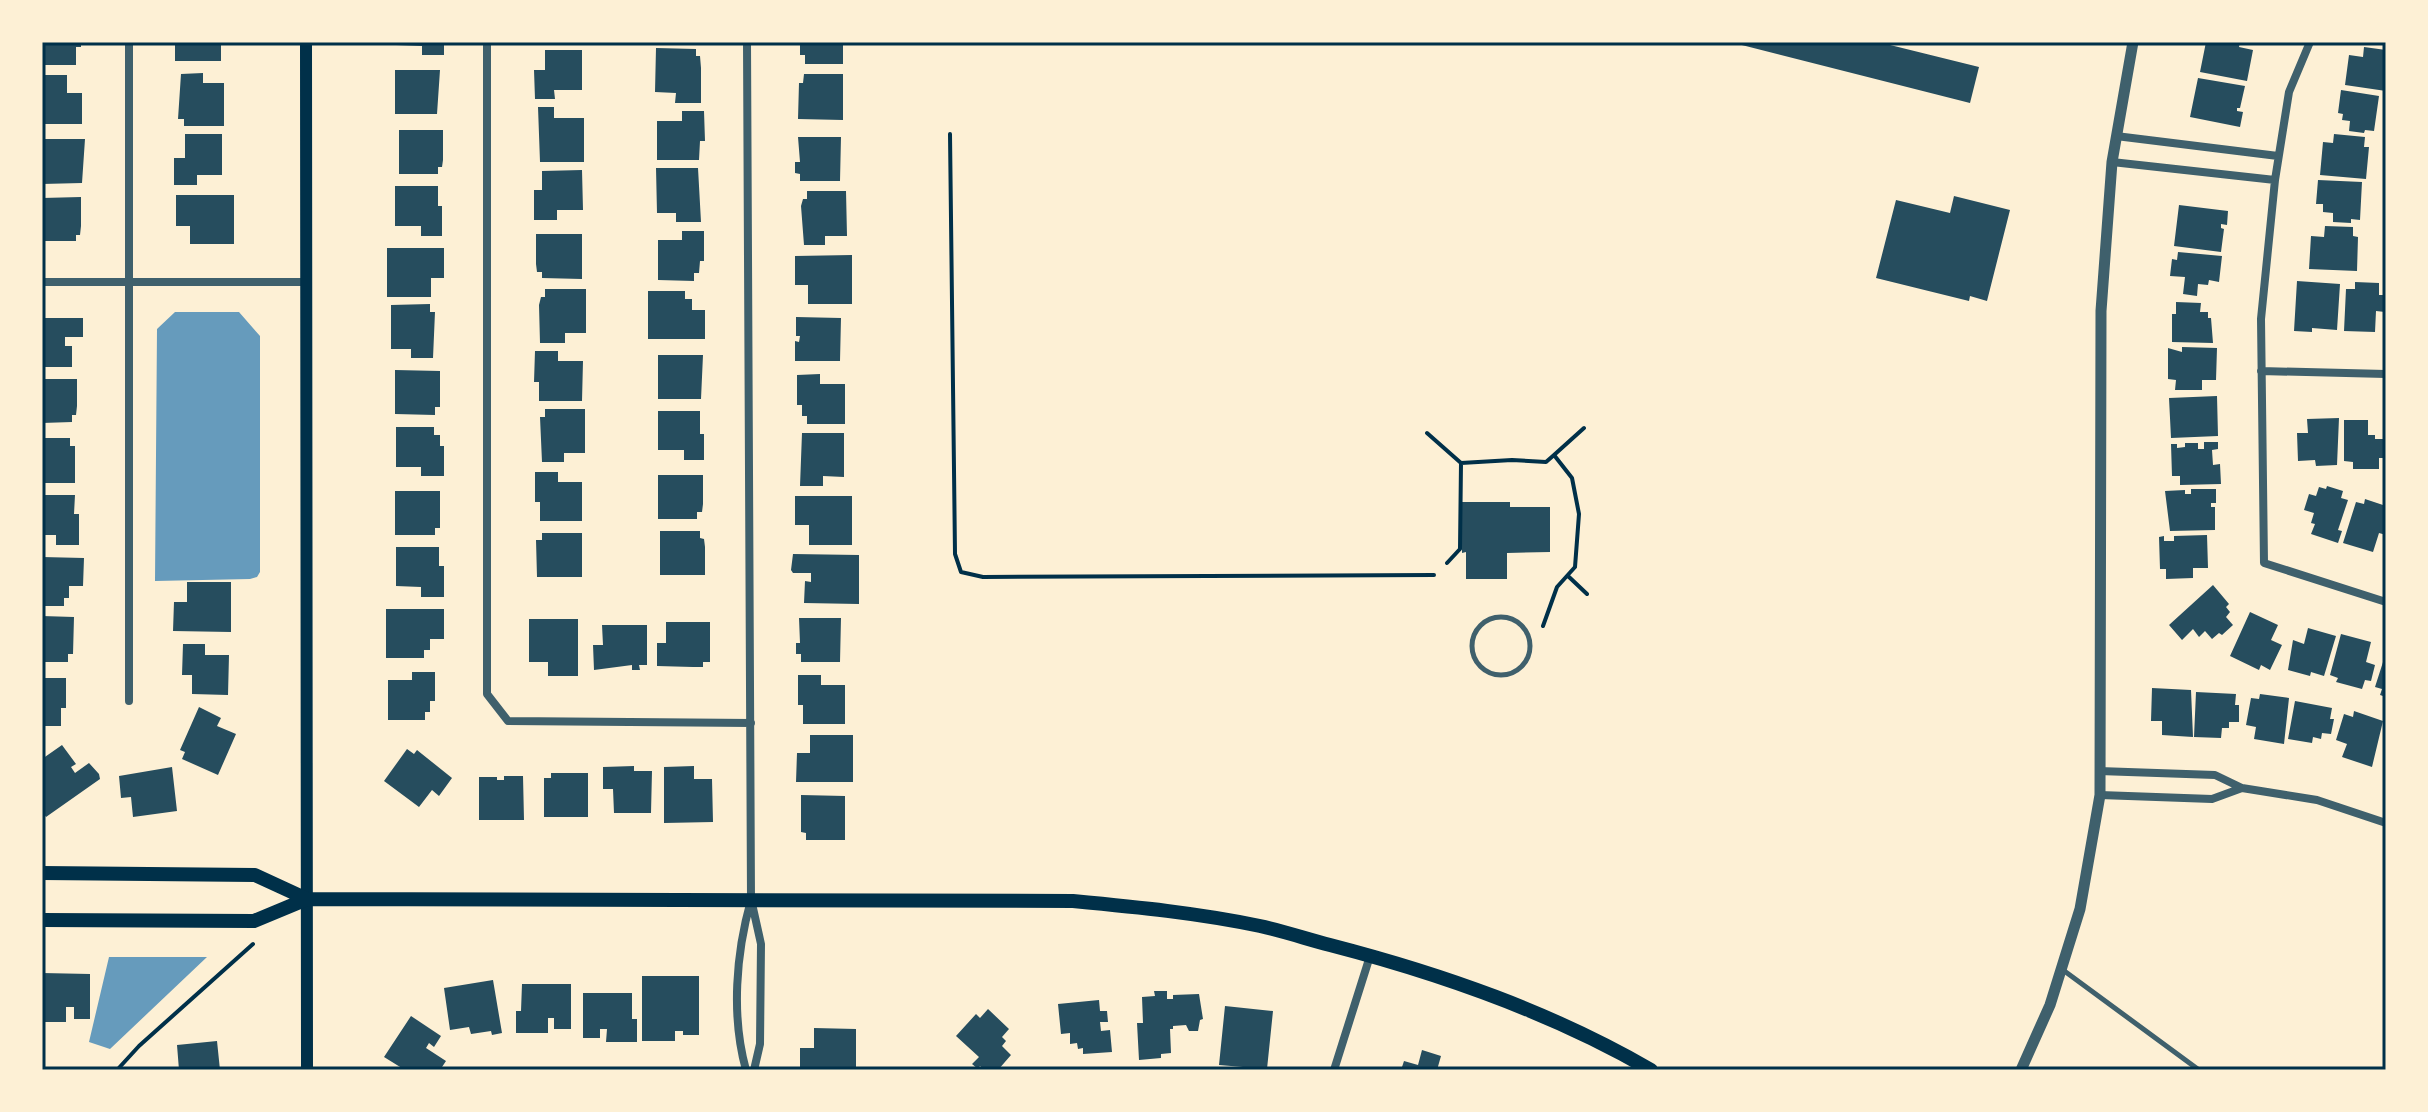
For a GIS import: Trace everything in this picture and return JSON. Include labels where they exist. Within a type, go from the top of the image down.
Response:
[{"type":"main road","points":[[306,42],[307,1070]]},
{"type":"main road","points":[[42,873],[255,875],[307,899]]},
{"type":"main road","points":[[42,920],[254,921],[307,899],[1073,901],[1177,912],[1262,927],[1370,956],[1493,995],[1545,1017],[1651,1070]]},
{"type":"street","points":[[129,42],[129,701]]},
{"type":"street","points":[[487,42],[487,694],[508,721],[751,723]]},
{"type":"street","points":[[747,42],[751,899],[761,944],[760,1044],[754,1070]]},
{"type":"street","points":[[2021,1070],[2063,969],[2080,909],[2100,795],[2101,299],[2112,162],[2133,42]]},
{"type":"street","points":[[2310,42],[2289,92],[2275,180],[2261,319],[2264,563],[2386,602]]},
{"type":"street","points":[[2116,136],[2278,156]]},
{"type":"street","points":[[2112,162],[2275,180]]},
{"type":"street","points":[[42,282],[306,282]]},
{"type":"street","points":[[2261,371],[2386,374]]},
{"type":"street","points":[[2099,771],[2215,775],[2242,788],[2317,800],[2386,823]]},
{"type":"street","points":[[2100,795],[2212,799],[2242,788]]},
{"type":"street","points":[[746,1070],[739,1044],[739,941],[751,899]]},
{"type":"street","points":[[1334,1070],[1370,956]]},
{"type":"lane","points":[[1491,618],[1510,618],[1526,631],[1530,651],[1526,660],[1511,673],[1492,674],[1484,670],[1473,655],[1472,637],[1476,629],[1491,618]]},
{"type":"lane","points":[[2063,969],[2199,1070]]},
{"type":"path","points":[[950,134],[955,554],[961,572],[983,577],[1434,575]]},
{"type":"path","points":[[1427,433],[1461,463],[1546,462],[1584,428]]},
{"type":"path","points":[[1543,626],[1557,587],[1575,567],[1579,502],[1572,478],[1554,455]]},
{"type":"path","points":[[1447,563],[1460,549],[1461,463]]},
{"type":"path","points":[[1568,576],[1587,594]]},
{"type":"path","points":[[117,1070],[139,1046],[253,944]]},
{"type":"water","points":[[175,312],[239,312],[260,336],[260,572],[257,577],[155,581],[157,329]]},
{"type":"water","points":[[109,957],[207,957],[110,1049],[89,1042]]},
{"type":"building","points":[[42,42],[81,42],[81,47],[76,47],[76,65],[42,65]]},
{"type":"building","points":[[175,42],[221,42],[221,61],[175,61]]},
{"type":"building","points":[[396,42],[444,42],[444,55],[422,55],[422,46],[396,45]]},
{"type":"building","points":[[800,42],[843,42],[843,64],[805,64],[805,55],[800,55]]},
{"type":"building","points":[[1730,42],[1878,42],[1979,67],[1970,103]]},
{"type":"building","points":[[2206,42],[2240,42],[2239,47],[2253,50],[2247,81],[2200,72]]},
{"type":"building","points":[[2364,47],[2386,50],[2386,91],[2345,85],[2349,55],[2363,57]]},
{"type":"building","points":[[656,48],[696,49],[696,56],[700,56],[701,103],[675,103],[676,93],[655,92]]},
{"type":"building","points":[[545,50],[582,50],[582,90],[554,90],[555,99],[535,99],[534,70],[545,70]]},
{"type":"building","points":[[395,70],[440,70],[437,114],[395,114]]},
{"type":"building","points":[[203,73],[203,83],[224,83],[224,126],[184,126],[184,119],[178,119],[181,74]]},
{"type":"building","points":[[804,74],[843,74],[843,120],[798,119],[799,83],[803,83]]},
{"type":"building","points":[[42,75],[67,75],[67,93],[82,93],[82,124],[42,124]]},
{"type":"building","points":[[2198,78],[2245,86],[2240,108],[2237,108],[2237,111],[2243,112],[2240,127],[2190,117]]},
{"type":"building","points":[[2341,90],[2379,96],[2374,131],[2349,131],[2350,121],[2342,120],[2343,114],[2338,113]]},
{"type":"building","points":[[538,107],[554,107],[554,118],[584,118],[584,162],[540,162]]},
{"type":"building","points":[[682,111],[704,111],[705,141],[700,141],[699,160],[657,160],[657,121],[682,121]]},
{"type":"building","points":[[399,130],[443,130],[443,160],[438,174],[399,174]]},
{"type":"building","points":[[185,134],[222,134],[222,175],[197,175],[197,185],[174,185],[174,158],[185,158]]},
{"type":"building","points":[[2334,134],[2365,137],[2364,147],[2369,147],[2366,179],[2320,175],[2323,142],[2333,143]]},
{"type":"building","points":[[798,137],[841,137],[840,181],[800,181],[800,174],[795,173],[795,162],[800,162]]},
{"type":"building","points":[[42,139],[85,139],[82,183],[42,184]]},
{"type":"building","points":[[656,168],[698,168],[701,222],[676,222],[676,213],[657,213]]},
{"type":"building","points":[[582,170],[583,210],[557,210],[557,220],[534,220],[534,190],[542,190],[542,171]]},
{"type":"building","points":[[2318,180],[2362,182],[2360,220],[2333,222],[2333,213],[2323,212],[2323,204],[2316,204]]},
{"type":"building","points":[[395,186],[438,186],[442,236],[421,236],[421,226],[395,226]]},
{"type":"building","points":[[807,191],[846,191],[847,236],[825,236],[825,245],[804,245],[801,206],[803,199],[807,199]]},
{"type":"building","points":[[176,195],[234,195],[234,244],[190,244],[190,226],[176,226]]},
{"type":"building","points":[[1954,196],[2010,210],[1987,301],[1970,296],[1969,301],[1876,278],[1896,200],[1950,213]]},
{"type":"building","points":[[81,197],[80,235],[76,235],[76,241],[42,241],[42,198]]},
{"type":"building","points":[[2179,205],[2228,211],[2227,225],[2221,224],[2224,229],[2221,252],[2174,246]]},
{"type":"building","points":[[2325,226],[2353,227],[2353,236],[2358,237],[2357,271],[2309,269],[2311,236],[2324,237]]},
{"type":"building","points":[[682,231],[704,231],[704,261],[700,261],[699,273],[694,273],[694,281],[658,280],[658,240],[682,240]]},
{"type":"building","points":[[536,234],[582,234],[582,279],[542,278],[542,272],[537,272]]},
{"type":"building","points":[[387,248],[444,248],[444,278],[431,278],[431,297],[387,297]]},
{"type":"building","points":[[2178,252],[2222,256],[2219,282],[2209,280],[2208,285],[2198,284],[2197,296],[2183,294],[2185,277],[2170,276],[2172,259],[2177,260]]},
{"type":"building","points":[[852,255],[852,304],[808,304],[808,285],[795,285],[795,256]]},
{"type":"building","points":[[2297,281],[2340,284],[2337,330],[2312,328],[2312,332],[2294,331]]},
{"type":"building","points":[[2355,282],[2379,283],[2379,295],[2385,295],[2385,312],[2376,311],[2375,332],[2344,331],[2346,289],[2355,289]]},
{"type":"building","points":[[545,289],[586,289],[586,333],[565,333],[565,343],[540,343],[539,305],[541,297],[545,297]]},
{"type":"building","points":[[648,291],[685,291],[685,299],[692,299],[692,310],[705,310],[705,339],[648,339]]},
{"type":"building","points":[[2176,302],[2201,303],[2200,312],[2208,312],[2208,318],[2211,318],[2213,343],[2172,342],[2172,314],[2176,314]]},
{"type":"building","points":[[430,304],[430,312],[435,312],[433,358],[411,358],[411,349],[391,349],[391,305]]},
{"type":"building","points":[[796,317],[841,318],[840,361],[795,361],[795,341],[799,342],[800,336],[796,336]]},
{"type":"building","points":[[42,318],[83,318],[83,337],[65,337],[65,346],[72,346],[72,367],[42,367]]},
{"type":"building","points":[[2182,347],[2217,348],[2216,380],[2202,380],[2202,390],[2175,390],[2176,380],[2168,379],[2168,348],[2182,352]]},
{"type":"building","points":[[535,351],[558,351],[558,361],[583,361],[582,401],[539,401],[539,382],[534,382]]},
{"type":"building","points":[[658,355],[703,355],[701,399],[658,399]]},
{"type":"building","points":[[395,370],[440,371],[440,407],[435,407],[435,415],[395,414]]},
{"type":"building","points":[[820,374],[820,384],[845,384],[845,424],[807,424],[807,416],[802,416],[802,405],[797,405],[797,375]]},
{"type":"building","points":[[42,379],[77,379],[76,415],[72,415],[72,422],[42,423]]},
{"type":"building","points":[[2217,396],[2218,436],[2171,438],[2169,398]]},
{"type":"building","points":[[545,409],[585,409],[585,453],[564,453],[564,462],[542,462],[540,417],[545,417]]},
{"type":"building","points":[[658,411],[700,411],[704,460],[684,460],[684,450],[658,450]]},
{"type":"building","points":[[2339,418],[2337,465],[2316,466],[2315,460],[2298,461],[2297,433],[2308,433],[2307,419]]},
{"type":"building","points":[[2344,420],[2368,420],[2368,435],[2384,439],[2384,458],[2379,458],[2379,469],[2353,469],[2353,462],[2344,461]]},
{"type":"building","points":[[396,427],[434,427],[434,435],[440,435],[440,446],[444,446],[444,476],[421,476],[421,467],[396,467]]},
{"type":"building","points":[[802,433],[844,433],[844,477],[823,476],[823,486],[800,486]]},
{"type":"building","points":[[42,438],[70,438],[70,446],[75,446],[75,483],[42,483]]},
{"type":"building","points":[[2204,442],[2218,442],[2218,449],[2212,450],[2213,465],[2220,464],[2221,484],[2180,485],[2180,476],[2172,476],[2171,444],[2177,444],[2177,448],[2185,447],[2185,443],[2198,443],[2198,449],[2204,449]]},
{"type":"building","points":[[535,472],[558,472],[558,482],[582,482],[582,521],[540,521],[540,502],[535,502]]},
{"type":"building","points":[[658,475],[703,475],[702,512],[697,512],[697,519],[658,519]]},
{"type":"building","points":[[2327,486],[2343,491],[2341,498],[2348,500],[2338,530],[2342,531],[2338,543],[2311,534],[2315,524],[2311,523],[2314,513],[2304,510],[2309,494],[2316,496],[2319,487],[2326,489]]},
{"type":"building","points":[[2191,489],[2216,489],[2216,503],[2211,503],[2211,507],[2215,507],[2215,530],[2170,531],[2165,491],[2185,490],[2185,494],[2191,494]]},
{"type":"building","points":[[395,491],[440,491],[440,528],[435,528],[435,535],[395,535]]},
{"type":"building","points":[[42,495],[75,495],[74,514],[79,514],[79,545],[56,545],[56,535],[42,535]]},
{"type":"building","points":[[795,496],[852,496],[852,545],[809,545],[809,525],[795,525]]},
{"type":"building","points":[[2365,499],[2386,506],[2386,535],[2379,533],[2373,552],[2343,543],[2356,502],[2364,504]]},
{"type":"building","points":[[1462,502],[1510,502],[1510,507],[1550,507],[1550,552],[1507,553],[1507,579],[1466,579],[1466,552],[1462,553]]},
{"type":"building","points":[[660,531],[700,531],[705,547],[705,575],[660,575]]},
{"type":"building","points":[[542,533],[582,533],[582,577],[537,577],[536,540],[542,540]]},
{"type":"building","points":[[2207,535],[2208,568],[2193,568],[2193,578],[2166,579],[2166,569],[2160,569],[2159,537],[2164,536],[2164,541],[2174,541],[2174,536]]},
{"type":"building","points":[[396,547],[439,547],[439,566],[444,566],[444,597],[421,597],[421,587],[396,586]]},
{"type":"building","points":[[793,554],[859,555],[859,604],[804,603],[805,581],[811,582],[811,573],[793,573]]},
{"type":"building","points":[[42,557],[84,558],[83,586],[69,586],[69,598],[64,598],[64,606],[42,606]]},
{"type":"building","points":[[187,582],[231,582],[231,632],[173,631],[174,602],[187,602]]},
{"type":"building","points":[[2213,585],[2229,604],[2226,607],[2230,612],[2226,617],[2233,625],[2212,639],[2205,631],[2199,637],[2193,629],[2182,640],[2169,625]]},
{"type":"building","points":[[386,609],[444,609],[444,639],[430,639],[430,650],[424,650],[424,658],[386,658]]},
{"type":"building","points":[[2250,612],[2278,625],[2271,640],[2282,645],[2270,670],[2261,665],[2259,670],[2230,656]]},
{"type":"building","points":[[42,616],[74,617],[73,654],[68,654],[68,662],[42,662]]},
{"type":"building","points":[[799,618],[841,618],[840,662],[801,662],[801,654],[796,654],[796,643],[800,643]]},
{"type":"building","points":[[529,619],[578,619],[578,676],[548,676],[548,662],[529,662]]},
{"type":"building","points":[[666,622],[710,622],[710,662],[703,662],[703,667],[657,666],[657,643],[666,643]]},
{"type":"building","points":[[602,625],[647,625],[647,665],[639,665],[640,670],[632,670],[632,665],[594,670],[593,645],[603,645]]},
{"type":"building","points":[[2308,628],[2336,636],[2324,676],[2288,670],[2293,640],[2304,644]]},
{"type":"building","points":[[2341,634],[2371,642],[2366,662],[2375,665],[2371,681],[2365,680],[2362,689],[2336,682],[2338,678],[2330,675]]},
{"type":"building","points":[[183,644],[205,644],[205,655],[229,655],[228,695],[192,694],[192,675],[182,675]]},
{"type":"building","points":[[2383,662],[2386,663],[2386,697],[2380,695],[2382,689],[2375,687]]},
{"type":"building","points":[[412,672],[435,672],[435,701],[430,701],[430,712],[425,712],[425,720],[388,720],[388,680],[412,680]]},
{"type":"building","points":[[798,675],[821,675],[821,685],[845,685],[845,724],[803,724],[803,705],[798,705]]},
{"type":"building","points":[[44,678],[66,678],[66,708],[61,708],[61,726],[42,726]]},
{"type":"building","points":[[2152,688],[2191,690],[2193,737],[2162,735],[2162,721],[2151,721]]},
{"type":"building","points":[[2196,692],[2236,694],[2239,722],[2229,722],[2229,728],[2222,728],[2221,738],[2194,737]]},
{"type":"building","points":[[2260,694],[2289,698],[2284,744],[2254,739],[2256,727],[2246,725],[2251,698],[2259,699]]},
{"type":"building","points":[[2295,701],[2332,708],[2330,719],[2334,719],[2331,734],[2322,733],[2321,739],[2313,737],[2312,743],[2288,739]]},
{"type":"building","points":[[199,707],[221,718],[217,726],[236,734],[218,775],[182,759],[185,752],[180,750]]},
{"type":"building","points":[[2354,711],[2383,721],[2372,767],[2342,757],[2347,744],[2336,740],[2344,714],[2353,717]]},
{"type":"building","points":[[810,735],[853,735],[853,782],[796,782],[797,753],[810,753]]},
{"type":"building","points":[[62,745],[76,764],[71,767],[75,773],[89,763],[100,779],[46,817],[42,811],[42,759]]},
{"type":"building","points":[[407,749],[414,754],[417,750],[452,778],[439,796],[432,790],[419,807],[384,781]]},
{"type":"building","points":[[634,766],[634,771],[652,771],[651,813],[614,813],[613,789],[603,789],[603,767]]},
{"type":"building","points":[[694,766],[694,779],[712,779],[713,822],[664,823],[664,767]]},
{"type":"building","points":[[172,767],[177,811],[133,817],[131,797],[121,798],[119,776]]},
{"type":"building","points":[[551,773],[588,773],[588,817],[544,817],[544,778],[551,778]]},
{"type":"building","points":[[504,776],[523,776],[524,820],[479,820],[479,777],[504,780]]},
{"type":"building","points":[[801,795],[845,796],[845,840],[806,840],[806,833],[801,832]]},
{"type":"building","points":[[42,973],[90,974],[90,1019],[74,1019],[74,1007],[66,1007],[66,1022],[42,1022]]},
{"type":"building","points":[[642,976],[699,976],[699,1035],[683,1035],[683,1031],[675,1031],[675,1041],[642,1041]]},
{"type":"building","points":[[493,980],[502,1033],[471,1034],[469,1027],[450,1030],[444,988]]},
{"type":"building","points":[[522,984],[571,984],[571,1029],[554,1029],[554,1018],[548,1018],[548,1033],[516,1033],[516,1011],[521,1011]]},
{"type":"building","points":[[1154,991],[1167,991],[1167,999],[1173,999],[1173,995],[1199,994],[1203,1019],[1198,1031],[1189,1031],[1186,1025],[1170,1029],[1171,1053],[1161,1054],[1161,1058],[1139,1060],[1137,1023],[1143,1023],[1142,997],[1155,996]]},
{"type":"building","points":[[583,993],[632,993],[632,1019],[637,1019],[637,1042],[606,1042],[607,1029],[600,1029],[600,1038],[583,1038]]},
{"type":"building","points":[[1099,1000],[1100,1011],[1107,1011],[1108,1022],[1100,1022],[1101,1031],[1110,1030],[1112,1052],[1083,1054],[1083,1048],[1078,1049],[1077,1043],[1070,1044],[1070,1033],[1061,1034],[1058,1004]]},
{"type":"building","points":[[1225,1006],[1273,1011],[1267,1069],[1219,1065]]},
{"type":"building","points":[[988,1009],[1009,1029],[1002,1037],[1006,1041],[1002,1046],[1011,1055],[998,1070],[984,1070],[980,1066],[978,1069],[972,1064],[979,1057],[956,1036],[976,1014],[980,1018]]},
{"type":"building","points":[[411,1016],[441,1036],[434,1047],[429,1043],[426,1048],[446,1061],[440,1070],[405,1070],[384,1057]]},
{"type":"building","points":[[814,1028],[856,1029],[856,1070],[800,1069],[800,1048],[814,1048]]},
{"type":"building","points":[[217,1041],[220,1070],[179,1070],[177,1045]]},
{"type":"building","points":[[1422,1050],[1441,1056],[1437,1070],[1401,1070],[1404,1061],[1418,1065]]}]
